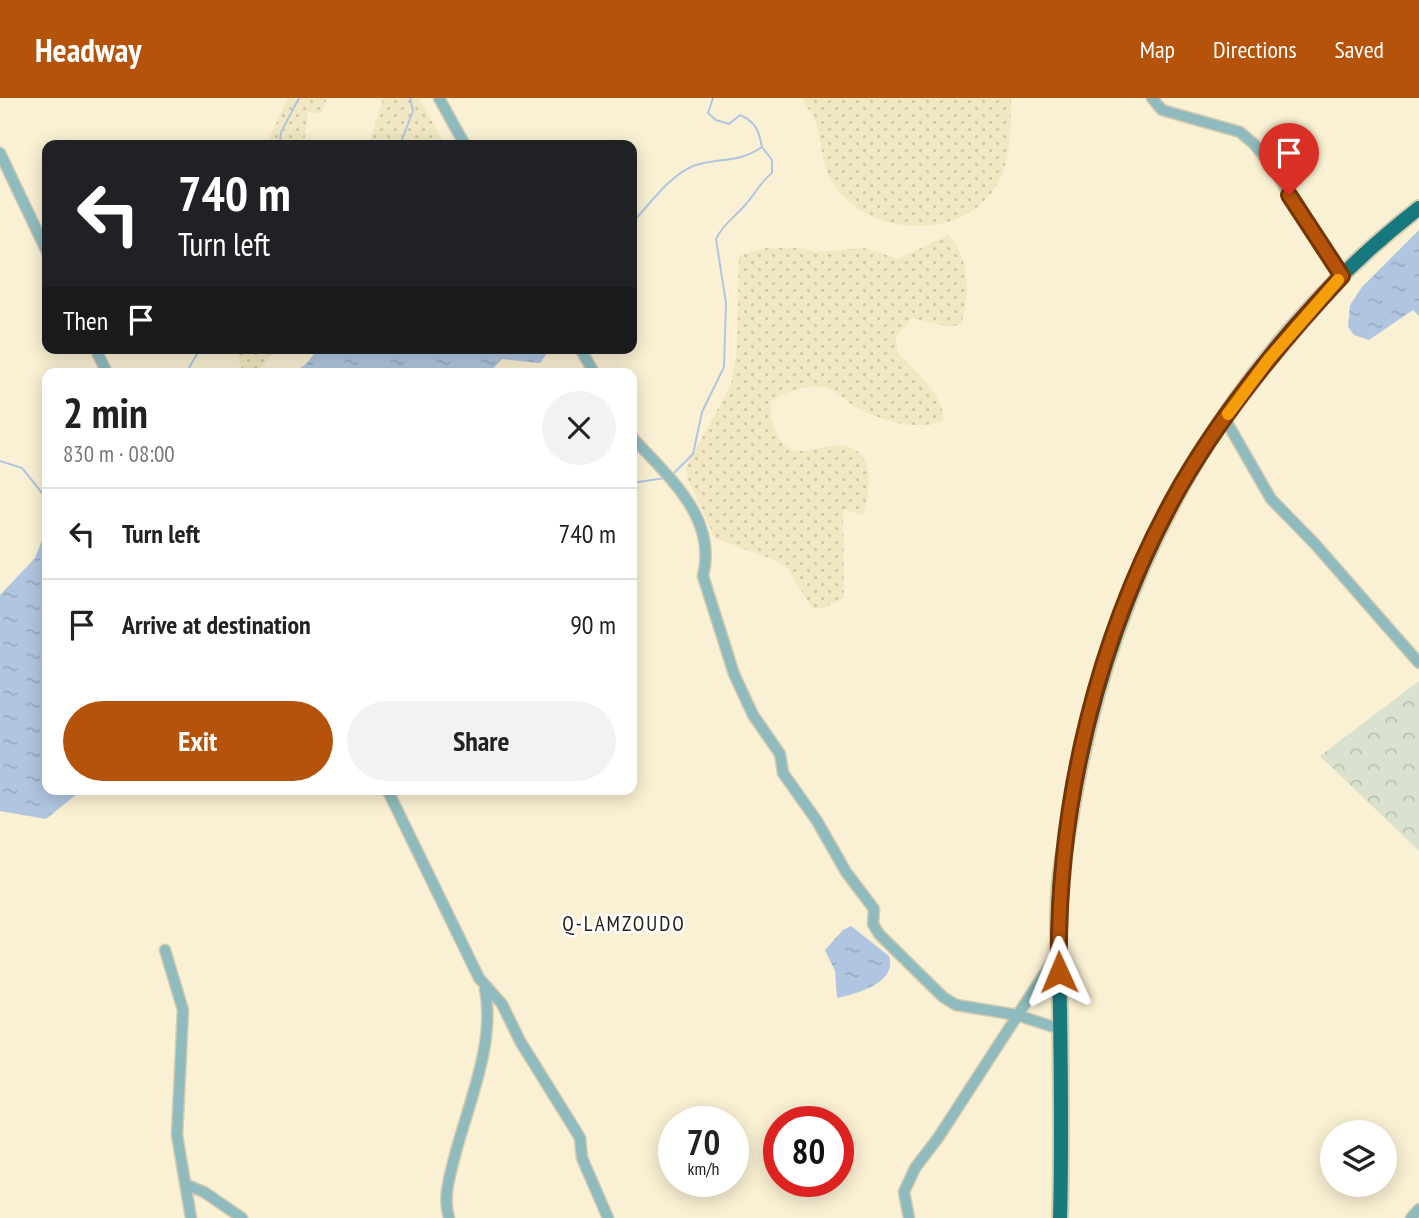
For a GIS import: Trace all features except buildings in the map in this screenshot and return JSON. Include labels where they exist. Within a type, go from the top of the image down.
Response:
[{"type":"highway","points":[[1060,1218],[1060,880],[1084,741],[1108,653],[1140,567],[1160,524],[1224,419],[1269,359],[1342,276],[1419,208]]},
{"type":"street","points":[[439,98],[462,140]]},
{"type":"street","points":[[1152,98],[1163,110],[1240,132],[1254,144],[1276,171],[1302,218],[1342,276]]},
{"type":"street","points":[[0,153],[42,241]]},
{"type":"street","points":[[1224,419],[1271,499],[1315,544],[1419,663]]},
{"type":"street","points":[[637,443],[670,475],[697,515],[706,562],[703,576],[734,674],[753,715],[780,754],[783,773],[817,821],[840,863],[874,909],[873,924],[879,934],[917,974],[956,1005],[1017,1015],[1060,1029]]},
{"type":"street","points":[[390,795],[485,989],[489,1024],[450,1174],[445,1206],[449,1218]]},
{"type":"street","points":[[165,950],[184,1010],[177,1135],[191,1218]]},
{"type":"street","points":[[909,1218],[904,1192],[915,1167],[938,1138],[1059,952]]},
{"type":"street","points":[[485,989],[502,1004],[520,1041],[580,1138],[582,1158],[608,1218]]},
{"type":"street","points":[[187,1185],[204,1192],[242,1218]]},
{"type":"street","points":[[1411,1218],[1419,1209]]},
{"type":"green space","points":[[1419,681],[1419,851],[1320,756]]},
{"type":"sand","points":[[288,98],[327,98],[321,114],[308,112],[305,140],[268,140]]},
{"type":"sand","points":[[383,98],[419,98],[442,140],[370,140]]},
{"type":"sand","points":[[802,98],[1011,98],[1010,138],[1001,177],[988,197],[970,212],[949,221],[927,226],[903,225],[881,220],[860,210],[835,187],[824,162],[817,126]]},
{"type":"sand","points":[[948,235],[961,254],[966,277],[966,302],[961,324],[950,327],[912,318],[896,337],[897,352],[934,392],[943,421],[910,425],[886,420],[854,406],[835,391],[824,387],[792,391],[770,402],[775,430],[786,446],[801,451],[844,446],[855,450],[867,465],[869,486],[863,515],[843,509],[844,598],[823,608],[812,608],[788,569],[777,561],[715,538],[688,479],[686,467],[731,385],[737,348],[739,256],[766,248],[800,248],[816,252],[864,248],[898,259]]},
{"type":"sand","points":[[238,354],[272,354],[261,368],[242,368]]},
{"type":"water","points":[[1419,230],[1419,316],[1413,310],[1369,340],[1354,335],[1348,327],[1350,305],[1362,287]]},
{"type":"water","points":[[314,354],[547,354],[540,363],[502,359],[494,368],[300,368]]},
{"type":"water","points":[[42,540],[42,795],[76,795],[46,819],[0,811],[0,595],[35,558]]},
{"type":"water","points":[[851,926],[889,956],[890,965],[882,980],[874,986],[837,998],[835,971],[825,950],[843,930]]},
{"type":"waterway","points":[[280,140],[281,132],[299,98]]},
{"type":"waterway","points":[[402,140],[413,111],[410,98]]},
{"type":"waterway","points":[[637,218],[684,171],[702,163],[745,156],[762,147],[760,136],[750,121],[740,115],[729,124],[716,120],[708,113],[713,98]]},
{"type":"waterway","points":[[673,474],[693,454],[702,412],[724,367],[726,303],[716,239],[772,173],[772,160],[762,147]]},
{"type":"waterway","points":[[189,368],[197,354]]},
{"type":"waterway","points":[[0,461],[22,468],[42,493]]},
{"type":"waterway","points":[[637,482],[665,478]]},
{"type":"slow traffic","points":[[1228,414],[1269,359],[1338,280]]},
{"type":"district","name":"Q-LAMZOUDO","points":[[624,923]]},
{"type":"route","points":[[1059,972],[1060,880],[1084,741],[1108,653],[1140,567],[1182,484],[1224,419],[1269,359],[1342,276],[1289,195]]}]
